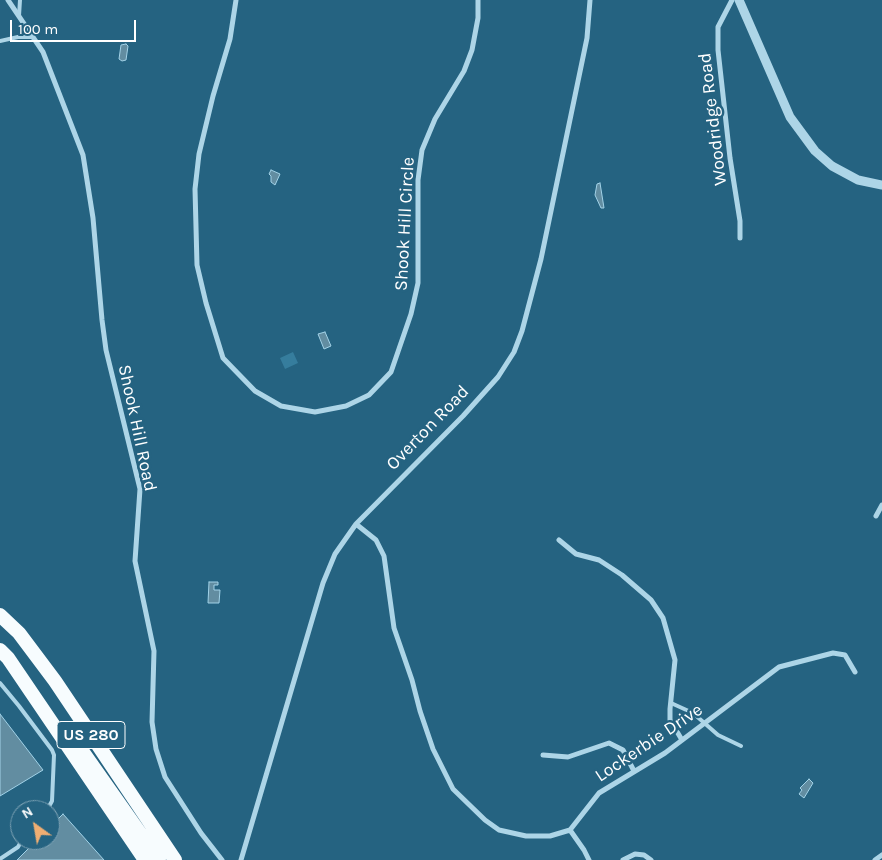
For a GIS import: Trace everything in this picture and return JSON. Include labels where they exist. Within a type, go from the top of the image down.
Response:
[{"type":"highway","name":"US 280","points":[[0,615],[19,633],[55,681],[176,860]]},
{"type":"highway","name":"US 280","points":[[4,654],[146,860]]},
{"type":"highway","points":[[4,654],[46,701],[74,738],[159,860]]},
{"type":"street","name":"Shook Hill Road","points":[[8,0],[43,52],[84,155],[93,218],[106,350],[140,489],[135,561],[154,651],[152,722],[156,749],[166,777],[201,833],[222,860]]},
{"type":"street","name":"Shook Hill Circle","points":[[236,0],[230,39],[213,96],[200,154],[196,189],[198,265],[206,304],[223,358],[255,391],[281,406],[315,412],[346,406],[369,395],[391,372],[411,314],[418,283],[418,180],[422,150],[435,119],[464,71],[472,50],[478,18],[478,0]]},
{"type":"street","name":"Overton Road","points":[[242,860],[329,565],[342,542],[356,524],[463,416],[498,377],[514,352],[522,331],[541,259],[587,38],[590,0]]},
{"type":"street","name":"Woodridge Road","points":[[732,0],[718,27],[718,44],[730,158],[740,222],[740,238]]},
{"type":"street","points":[[740,0],[790,117],[815,151],[832,166],[858,180],[882,184]]},
{"type":"street","points":[[876,516],[882,505]]},
{"type":"street","points":[[356,524],[376,540],[384,556],[394,628],[433,749],[454,789],[485,820],[499,830],[526,836],[550,836],[570,830],[589,860]]},
{"type":"street","points":[[559,540],[576,554],[599,560],[622,575],[652,600],[663,618],[675,660],[670,720],[682,740]]},
{"type":"street","name":"Lockerbie Drive","points":[[570,830],[599,793],[634,771],[648,765],[779,667],[833,653],[845,655],[855,672]]},
{"type":"street","points":[[543,755],[568,757],[609,743],[623,750],[634,771]]},
{"type":"street","points":[[623,860],[635,854],[644,855],[651,860]]},
{"type":"street","points":[[875,860],[882,856]]},
{"type":"lane","points":[[19,16],[20,0]]},
{"type":"lane","points":[[0,40],[33,37]]},
{"type":"lane","points":[[0,683],[52,750],[54,755],[52,800]]},
{"type":"lane","points":[[671,703],[682,707],[718,735],[741,746]]},
{"type":"lane","points":[[0,859],[14,850]]},
{"type":"shaded area","points":[[126,44],[128,46],[126,60],[122,61],[119,59],[121,45]]},
{"type":"shaded area","points":[[271,170],[280,174],[275,185],[271,182],[269,174]]},
{"type":"shaded area","points":[[600,183],[604,208],[601,208],[595,195],[597,184]]},
{"type":"shaded area","points":[[325,332],[331,346],[324,349],[318,334]]},
{"type":"shaded area","points":[[293,352],[298,363],[285,369],[280,358]]},
{"type":"shaded area","points":[[209,582],[218,582],[218,585],[214,585],[214,590],[220,590],[219,603],[208,603]]},
{"type":"shaded area","points":[[0,714],[43,770],[0,796]]},
{"type":"shaded area","points":[[809,779],[813,783],[804,798],[799,794],[802,790],[800,788]]},
{"type":"shaded area","points":[[63,814],[104,860],[17,860],[27,850],[60,850],[60,817]]}]
